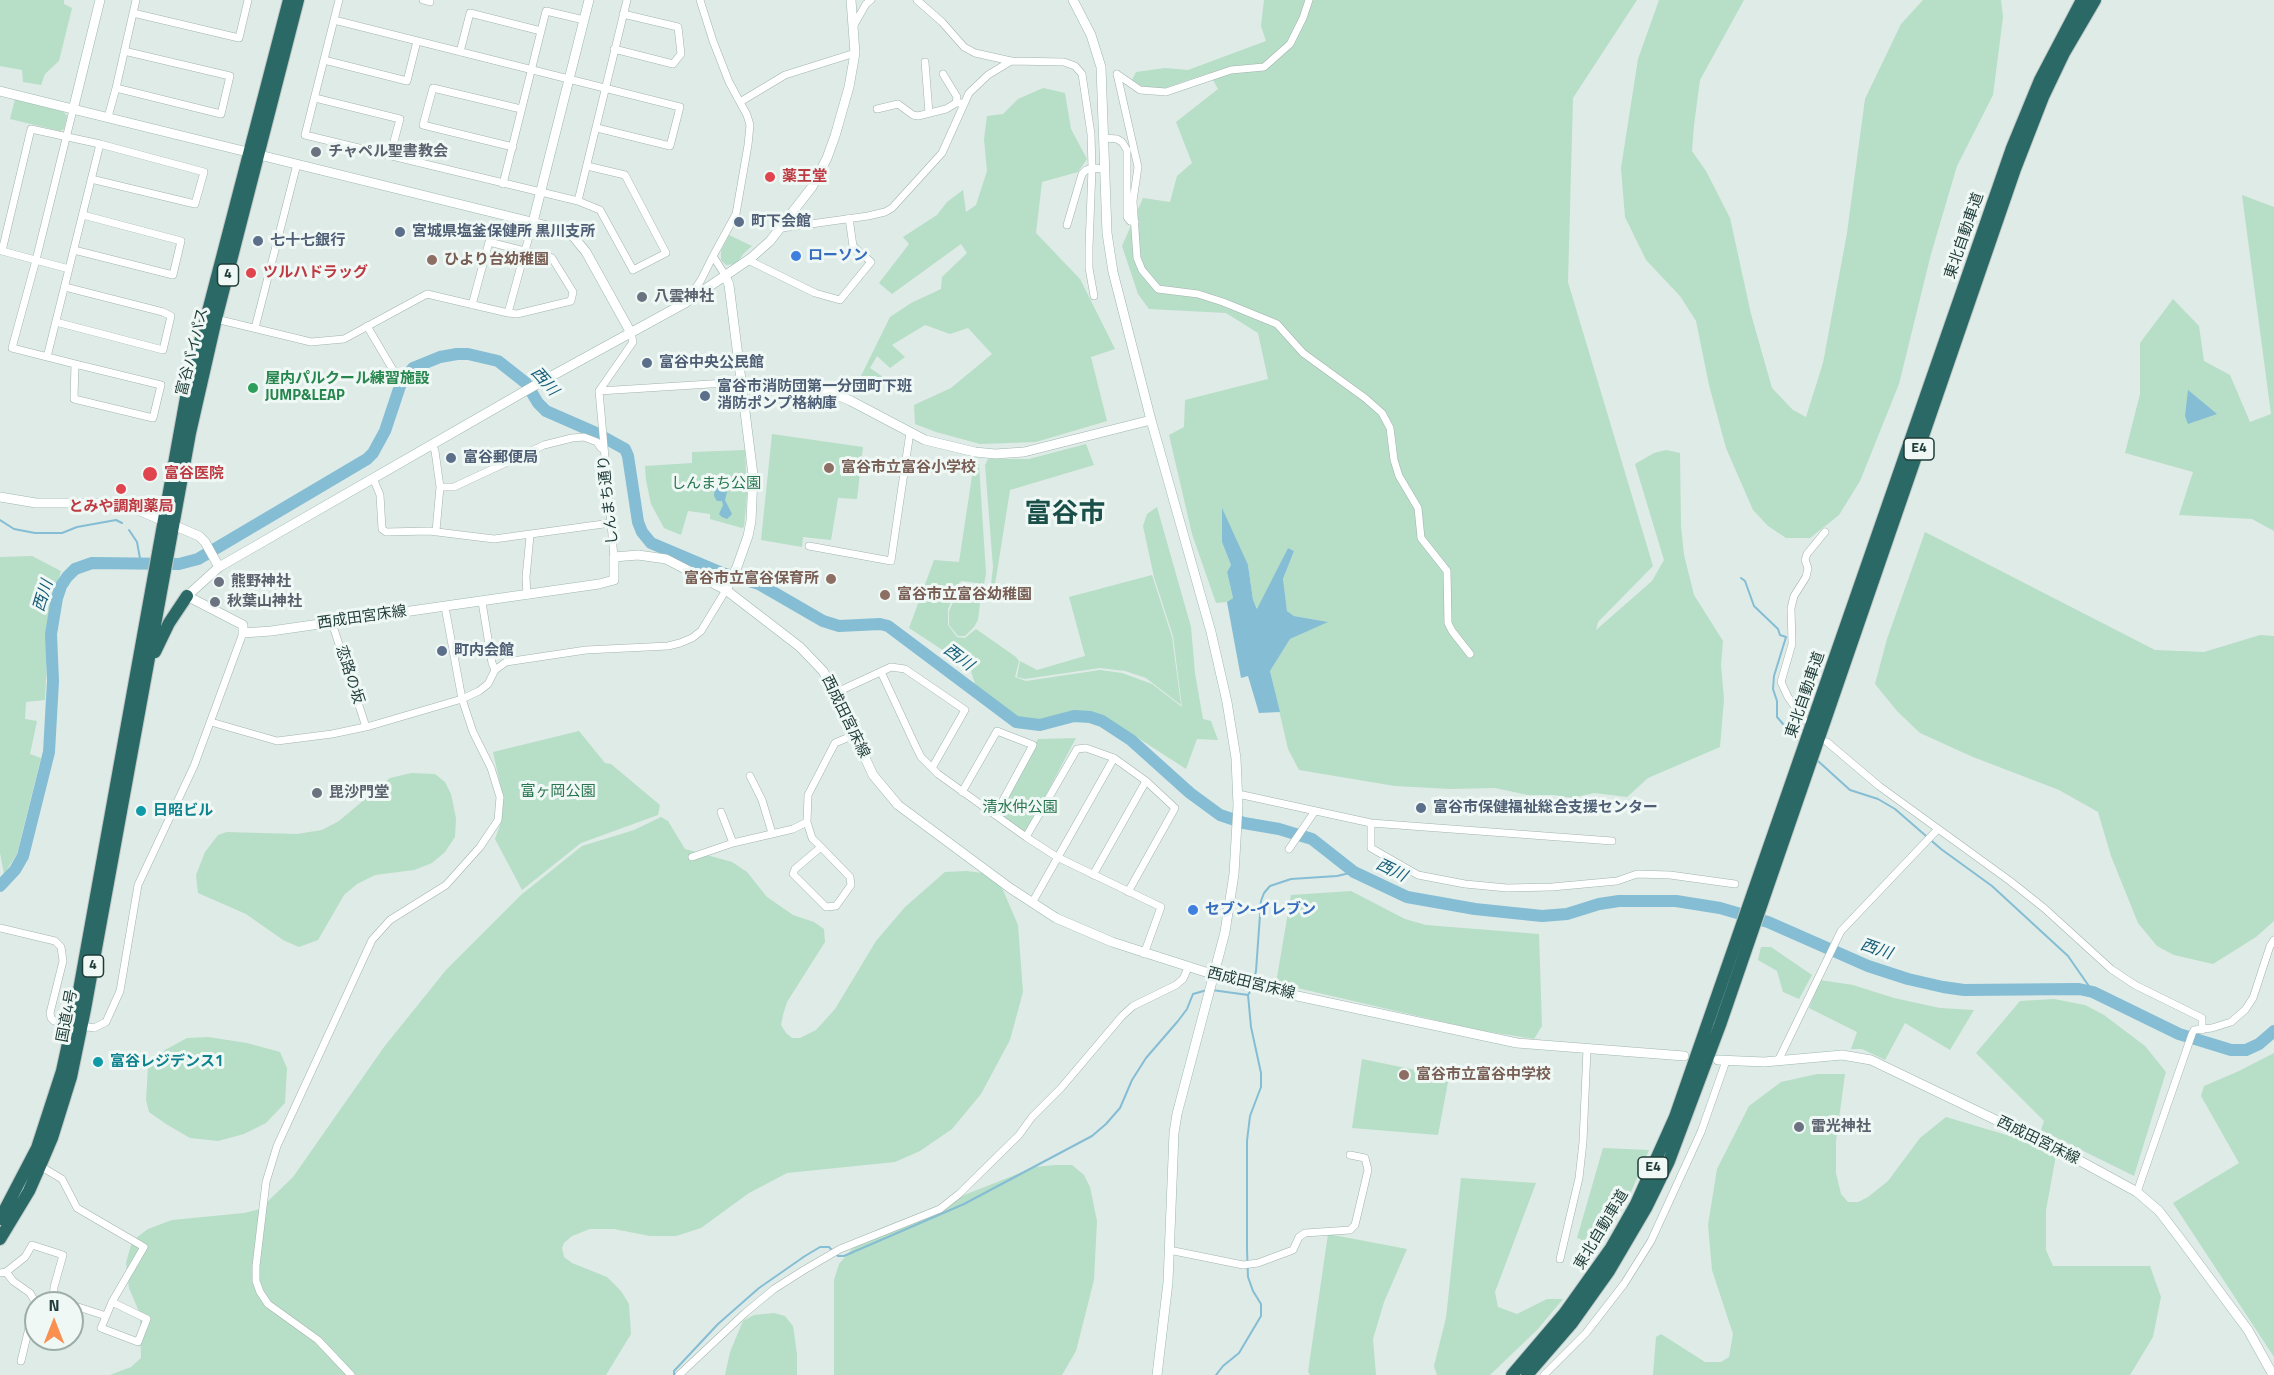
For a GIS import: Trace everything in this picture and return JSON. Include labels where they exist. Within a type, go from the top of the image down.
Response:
[{"type":"highway","name":"富谷バイパス","points":[[168,523],[289,0]]},
{"type":"highway","name":"富谷バイパス","points":[[140,678],[168,523],[187,392],[298,0]]},
{"type":"highway","name":"東北自動車道","points":[[1756,904],[2012,148],[2040,80],[2082,0]]},
{"type":"highway","name":"東北自動車道","points":[[1512,1375],[1546,1337],[1587,1283],[1636,1204],[1682,1100],[1756,904],[2015,169],[2043,97],[2064,53],[2095,0]]},
{"type":"highway","points":[[140,678],[159,641],[187,596]]},
{"type":"highway","name":"国道4号","points":[[0,1239],[29,1191],[40,1166],[71,1077],[77,1025],[140,678]]},
{"type":"highway","name":"東北自動車道","points":[[1527,1375],[1572,1323],[1646,1208],[1686,1120],[1745,934]]},
{"type":"highway","name":"国道4号","points":[[0,1219],[28,1167],[48,1119],[77,1025]]},
{"type":"street","points":[[75,364],[74,399],[153,418],[161,385],[12,348],[100,0]]},
{"type":"street","points":[[108,117],[136,0]]},
{"type":"street","points":[[133,13],[239,38],[248,0]]},
{"type":"street","points":[[339,0],[305,135],[578,201],[600,210],[633,270],[666,253],[625,175],[587,166]]},
{"type":"street","points":[[423,0],[430,2],[430,0]]},
{"type":"street","points":[[508,314],[589,0]]},
{"type":"street","points":[[578,201],[627,0]]},
{"type":"street","points":[[685,303],[701,280],[736,214],[750,125],[729,82],[700,0]]},
{"type":"street","points":[[0,928],[55,940],[61,947],[63,961],[50,1013],[54,1021],[94,1028],[101,1026],[112,1012],[120,991],[138,885],[182,794],[243,633],[243,625],[187,596],[217,564],[685,303],[748,260],[770,241],[812,187],[827,159],[842,114],[855,53],[851,0]]},
{"type":"street","points":[[854,26],[866,4],[871,0]]},
{"type":"street","points":[[917,0],[942,22],[964,47],[985,57],[1011,61],[1070,63],[1082,74],[1092,168],[1089,268],[1094,296]]},
{"type":"street","points":[[1073,0],[1091,35],[1103,79],[1107,233],[1113,272],[1216,656],[1232,729],[1238,800],[1231,902],[1215,976],[1177,1114],[1174,1133],[1168,1282],[1157,1375]]},
{"type":"street","points":[[1309,0],[1290,44],[1264,67],[1231,70],[1166,92],[1140,90],[1117,74],[1138,167],[1133,201],[1137,258],[1142,270],[1158,289],[1197,294],[1268,319],[1283,329],[1303,353],[1382,413],[1390,428],[1394,460],[1399,476],[1419,508],[1421,538],[1447,572],[1448,623],[1470,654]]},
{"type":"street","points":[[502,184],[546,11],[584,20]]},
{"type":"street","points":[[460,52],[470,14],[541,31]]},
{"type":"street","points":[[615,49],[673,64],[681,54],[678,27],[623,14]]},
{"type":"street","points":[[334,20],[680,107],[670,146],[597,129]]},
{"type":"street","points":[[324,60],[407,81],[417,41]]},
{"type":"street","points":[[116,88],[221,114],[230,76],[124,51]]},
{"type":"street","points":[[740,102],[785,75],[855,53]]},
{"type":"street","points":[[782,228],[885,212],[892,208],[942,153],[960,103],[977,85],[1011,61]]},
{"type":"street","points":[[925,62],[929,113]]},
{"type":"street","points":[[943,74],[960,103]]},
{"type":"street","points":[[513,147],[423,125],[433,88],[521,109]]},
{"type":"street","points":[[0,91],[566,232],[577,240],[631,333],[633,342],[599,391]]},
{"type":"street","points":[[315,98],[400,119],[390,156]]},
{"type":"street","points":[[877,110],[898,104],[913,115],[946,109],[960,103]]},
{"type":"street","points":[[69,269],[2,251],[31,129],[100,144],[204,172],[195,204],[91,179]]},
{"type":"street","points":[[1105,138],[1117,139],[1127,150],[1127,217],[1130,221],[1135,222]]},
{"type":"street","points":[[47,357],[100,144]]},
{"type":"street","points":[[255,328],[297,164]]},
{"type":"street","points":[[1067,225],[1082,174],[1092,168],[1105,169]]},
{"type":"street","points":[[74,250],[173,275],[182,241],[82,215]]},
{"type":"street","points":[[748,260],[815,292],[840,300],[871,262],[853,246],[849,218]]},
{"type":"street","points":[[216,319],[311,342],[344,339],[427,294],[508,314],[518,314],[571,301],[573,292],[552,258],[489,242],[472,305]]},
{"type":"street","points":[[211,722],[277,741],[332,734],[366,727],[462,699],[485,688],[495,670],[506,662],[616,648],[668,646],[692,638],[701,632],[737,567],[748,536],[753,500],[753,475],[729,285],[713,256]]},
{"type":"street","points":[[56,322],[163,350],[171,316],[65,287]]},
{"type":"street","points":[[367,326],[396,375]]},
{"type":"street","points":[[599,391],[742,382],[779,389],[808,387],[823,389],[925,440],[952,448],[995,454],[1039,449],[1151,420]]},
{"type":"street","name":"しんまち通り","points":[[599,391],[614,557]]},
{"type":"street","points":[[809,546],[891,561],[910,432]]},
{"type":"street","points":[[440,487],[454,487],[544,445],[584,437],[597,442],[601,448],[603,446]]},
{"type":"street","points":[[432,444],[440,487],[436,531]]},
{"type":"street","points":[[373,478],[380,495],[382,529],[386,532],[436,531],[494,539],[611,524]]},
{"type":"street","points":[[0,497],[36,503],[110,503],[134,508],[192,532],[205,542],[217,564]]},
{"type":"street","points":[[1804,720],[1788,698],[1781,681],[1792,644],[1791,608],[1794,596],[1806,577],[1807,554],[1825,532]]},
{"type":"street","points":[[527,595],[526,577],[530,536]]},
{"type":"street","name":"西成田宮床線","points":[[243,633],[332,623],[610,582],[615,575],[614,557],[638,555],[666,559],[727,587],[800,647],[823,671],[836,693],[873,775],[898,805],[1056,918],[1144,954],[1246,985],[1517,1043],[1684,1056]]},
{"type":"street","points":[[482,602],[495,670]]},
{"type":"street","points":[[351,1375],[332,1352],[268,1304],[256,1281],[255,1266],[266,1182],[277,1146],[372,940],[390,920],[446,885],[480,847],[498,820],[500,797],[497,784],[473,732],[462,699],[445,607]]},
{"type":"street","name":"恋路の坂","points":[[332,623],[366,727]]},
{"type":"street","points":[[836,693],[891,667],[905,669],[965,710],[932,768]]},
{"type":"street","points":[[881,672],[915,747],[932,768],[962,792],[1057,857],[1161,907],[1144,954]]},
{"type":"street","points":[[962,792],[997,731],[1033,745],[995,815]]},
{"type":"street","points":[[821,847],[795,869],[793,874],[826,907],[836,906],[851,885],[850,877],[821,847],[812,838],[807,822],[808,795],[835,743],[854,735]]},
{"type":"street","points":[[1827,742],[1880,786],[2044,908],[2111,969],[2135,985],[2202,1018],[2202,1029]]},
{"type":"street","points":[[1026,837],[1077,749],[1086,748],[1114,758],[1146,781],[1174,808],[1128,892]]},
{"type":"street","points":[[1032,903],[1114,758]]},
{"type":"street","points":[[750,776],[762,800],[772,833]]},
{"type":"street","points":[[1093,875],[1146,781]]},
{"type":"street","points":[[1238,800],[1316,810],[1371,823],[1612,841]]},
{"type":"street","points":[[1289,849],[1316,810]]},
{"type":"street","points":[[721,812],[733,843]]},
{"type":"street","points":[[692,857],[733,843],[793,829],[807,822]]},
{"type":"street","points":[[1371,823],[1371,848],[1418,875],[1465,884],[1507,888],[1552,887],[1617,880],[1638,874],[1670,875],[1735,884]]},
{"type":"street","points":[[1778,1061],[1841,931],[1938,829]]},
{"type":"street","points":[[2137,1192],[2194,1030],[2212,1028],[2231,1022],[2245,1010],[2253,998],[2274,940]]},
{"type":"street","points":[[680,1374],[767,1295],[829,1255],[940,1209],[959,1194],[1019,1135],[1032,1117],[1061,1088],[1122,1016],[1133,1006],[1176,986],[1183,980],[1188,968]]},
{"type":"street","points":[[1560,1259],[1577,1188],[1583,1142],[1587,1049]]},
{"type":"street","name":"西成田宮床線","points":[[1722,1061],[1778,1061],[1842,1055],[1871,1060],[2073,1157],[2137,1192],[2159,1211],[2186,1246],[2248,1330],[2273,1375]]},
{"type":"street","points":[[1544,1375],[1586,1333],[1624,1284],[1651,1241],[1701,1132],[1722,1061]]},
{"type":"street","points":[[1169,1250],[1243,1265],[1293,1250],[1299,1237],[1305,1233],[1350,1230],[1355,1225],[1368,1170],[1365,1158],[1350,1155]]},
{"type":"street","points":[[40,1166],[62,1179],[77,1208],[144,1247],[112,1302],[101,1328],[138,1342],[147,1319],[112,1302]]},
{"type":"street","points":[[27,1291],[3,1272],[26,1257],[32,1245],[63,1255],[54,1291]]},
{"type":"street","points":[[84,1309],[106,1316]]},
{"type":"street","points":[[21,1361],[24,1349]]},
{"type":"green space","points":[[0,0],[64,0],[64,4],[72,8],[59,61],[45,74],[41,85],[23,82],[22,70],[0,66]]},
{"type":"green space","points":[[1264,0],[1637,0],[1573,98],[1568,282],[1653,566],[1598,622],[1596,630],[1652,581],[1664,560],[1635,464],[1654,453],[1666,450],[1680,453],[1681,526],[1684,555],[1694,595],[1723,641],[1721,665],[1724,699],[1720,747],[1648,778],[1627,797],[1594,793],[1572,798],[1528,795],[1495,788],[1451,789],[1395,786],[1299,770],[1288,749],[1270,671],[1290,639],[1327,622],[1294,616],[1287,611],[1283,579],[1294,551],[1288,548],[1258,610],[1253,600],[1248,565],[1222,542],[1231,565],[1227,572],[1233,598],[1227,602],[1216,603],[1192,534],[1169,435],[1184,427],[1185,400],[1268,379],[1258,333],[1226,313],[1149,309],[1138,294],[1122,246],[1143,198],[1170,202],[1177,176],[1192,163],[1176,122],[1218,89],[1209,73],[1162,89],[1143,87],[1132,80],[1136,72],[1165,68],[1188,70],[1266,41],[1261,26]]},
{"type":"green space","points":[[1659,0],[1744,0],[1700,80],[1692,151],[1706,171],[1730,218],[1751,314],[1772,388],[1793,410],[1806,417],[1823,363],[1847,233],[1865,99],[1901,24],[1923,0],[2001,0],[2003,17],[1993,95],[1957,166],[1931,254],[1899,384],[1860,481],[1839,515],[1810,538],[1786,538],[1768,526],[1753,510],[1726,448],[1709,385],[1696,321],[1680,296],[1646,260],[1625,217],[1621,168],[1638,59]]},
{"type":"green space","points":[[1043,88],[1065,93],[1071,129],[1087,159],[1078,172],[1042,182],[1036,233],[1080,279],[1115,349],[1091,357],[1107,421],[1036,442],[980,444],[915,424],[914,405],[951,388],[992,354],[968,328],[950,334],[925,325],[892,345],[905,357],[890,368],[877,356],[870,368],[883,377],[877,382],[860,378],[890,317],[911,303],[941,289],[942,277],[967,253],[961,244],[892,294],[879,283],[909,244],[903,237],[937,215],[947,202],[963,190],[966,212],[976,205],[987,171],[984,139],[987,116],[1003,114],[1018,99]]},
{"type":"green space","points":[[15,99],[64,112],[67,116],[64,129],[60,131],[10,119]]},
{"type":"green space","points":[[2242,195],[2274,207],[2274,531],[2252,519],[2179,515],[2193,472],[2125,453],[2140,394],[2140,343],[2173,299],[2199,326],[2204,361],[2230,375],[2250,422],[2271,414]]},
{"type":"green space","points":[[729,235],[752,246],[736,264],[726,265],[721,260],[721,251]]},
{"type":"green space","points":[[772,434],[863,447],[857,499],[838,498],[831,540],[803,537],[802,547],[761,540]]},
{"type":"green space","points":[[1086,444],[1094,465],[1010,490],[995,585],[991,585],[993,567],[985,465],[988,459],[1029,459]]},
{"type":"green space","name":"しんまち公園","points":[[745,450],[747,495],[744,527],[710,519],[710,514],[688,511],[681,535],[664,528],[651,504],[645,466],[692,463],[692,452]]},
{"type":"green space","points":[[974,463],[979,464],[986,574],[984,584],[962,581],[959,583],[948,609],[948,625],[957,637],[965,638],[976,629],[1016,657],[1019,661],[1015,677],[1026,681],[1100,670],[1122,673],[1152,684],[1182,707],[1173,636],[1154,577],[1143,526],[1147,514],[1157,507],[1191,627],[1195,673],[1203,719],[1211,721],[1218,740],[1197,739],[1186,769],[1104,716],[1079,712],[1050,720],[1028,721],[1007,712],[975,684],[970,668],[909,628],[934,560],[959,562]]},
{"type":"green space","points":[[1925,532],[2155,650],[2204,652],[2260,635],[2274,636],[2274,921],[2256,937],[2213,964],[2174,955],[2157,946],[2138,923],[2111,856],[2098,812],[2059,790],[1973,757],[1920,733],[1897,711],[1875,684],[1887,639]]},
{"type":"green space","points":[[32,556],[61,571],[49,612],[45,700],[26,702],[25,719],[37,721],[30,754],[41,758],[17,854],[4,874],[0,853],[0,557]]},
{"type":"green space","points":[[1152,575],[1172,637],[1181,705],[1146,678],[1125,671],[1100,668],[1025,679],[1017,677],[1020,661],[1037,670],[1085,656],[1069,597]]},
{"type":"green space","points":[[962,583],[982,586],[978,620],[965,636],[958,636],[949,625],[949,611]]},
{"type":"green space","name":"富ヶ岡公園","points":[[579,731],[605,763],[611,764],[660,805],[658,815],[581,843],[522,890],[495,839],[500,825],[503,797],[493,752]]},
{"type":"green space","name":"清水仲公園","points":[[1076,738],[1027,831],[1023,832],[997,814],[1038,739]]},
{"type":"green space","points":[[411,773],[435,774],[445,782],[451,794],[456,818],[455,837],[445,852],[432,863],[414,870],[375,875],[357,884],[344,895],[318,940],[299,947],[283,940],[246,914],[198,893],[196,875],[205,852],[218,835],[227,832],[297,834],[322,830],[339,821],[390,778]]},
{"type":"green space","points":[[661,817],[668,821],[685,849],[732,862],[747,872],[767,897],[793,915],[814,922],[824,929],[825,942],[787,1002],[783,1015],[781,1025],[792,1038],[800,1038],[816,1030],[835,1009],[876,941],[905,907],[945,872],[967,871],[990,874],[1003,890],[1018,925],[1023,992],[1010,1040],[981,1094],[952,1129],[920,1151],[895,1162],[787,1173],[749,1193],[701,1228],[676,1236],[650,1236],[614,1229],[590,1229],[572,1236],[562,1248],[564,1257],[572,1263],[607,1277],[621,1291],[629,1304],[631,1334],[606,1375],[110,1375],[131,1367],[141,1358],[140,1314],[129,1288],[126,1263],[132,1241],[148,1229],[172,1220],[244,1213],[260,1209],[293,1177],[384,1047],[446,970],[521,895],[582,846],[634,830]]},
{"type":"green space","points":[[1351,891],[1405,919],[1426,925],[1539,934],[1542,1026],[1534,1039],[1478,1030],[1276,983],[1291,895]]},
{"type":"green space","points":[[1761,947],[1771,947],[1812,975],[1799,999],[1783,992],[1777,971],[1758,960]]},
{"type":"green space","points":[[1820,980],[1853,985],[1894,998],[1940,1008],[1974,1010],[1950,1050],[1905,1023],[1885,1060],[1862,1049],[1851,1049],[1857,1032],[1809,1008]]},
{"type":"green space","points":[[2054,999],[2085,1005],[2104,1015],[2145,1046],[2166,1072],[2134,1176],[2041,1130],[2044,1121],[1976,1053],[2020,1001]]},
{"type":"green space","points":[[208,1037],[247,1043],[280,1052],[287,1068],[285,1103],[266,1123],[244,1134],[218,1141],[190,1138],[149,1112],[146,1100],[148,1067],[165,1050],[187,1038]]},
{"type":"green space","points":[[2274,1053],[2274,1357],[2173,1203],[2239,1163],[2201,1096],[2204,1086]]},
{"type":"green space","points":[[1362,1059],[1449,1077],[1438,1135],[1352,1128]]},
{"type":"green space","points":[[1817,1074],[1845,1074],[1836,1141],[1836,1173],[1841,1194],[1848,1202],[1858,1202],[1868,1197],[1888,1181],[1920,1138],[1946,1117],[2057,1150],[2046,1210],[2046,1250],[2053,1266],[2150,1266],[2161,1297],[2153,1337],[2130,1375],[1653,1375],[1656,1337],[1661,1334],[1705,1362],[1721,1362],[1729,1357],[1733,1334],[1712,1270],[1708,1225],[1717,1169],[1749,1106],[1781,1082]]},
{"type":"green space","points":[[1603,1148],[1649,1150],[1631,1192],[1599,1247],[1577,1238]]},
{"type":"green space","points":[[1072,1165],[1084,1175],[1090,1187],[1097,1221],[1094,1280],[1076,1351],[1062,1375],[834,1375],[834,1280],[839,1264],[851,1250],[876,1230],[1035,1167]]},
{"type":"green space","points":[[1461,1178],[1536,1183],[1495,1292],[1498,1307],[1517,1314],[1547,1299],[1563,1299],[1537,1330],[1490,1375],[1437,1375],[1434,1366],[1446,1318]]},
{"type":"green space","points":[[1328,1234],[1407,1249],[1384,1302],[1373,1339],[1376,1375],[1310,1375],[1308,1372]]},
{"type":"green space","points":[[774,1313],[785,1316],[793,1326],[797,1375],[725,1375],[730,1352],[743,1321],[754,1315]]},
{"type":"water","points":[[2188,390],[2217,414],[2188,424],[2185,416]]},
{"type":"water","points":[[723,481],[729,484],[725,500],[732,514],[727,519],[719,514],[723,505],[722,501],[717,501],[714,496],[715,487]]},
{"type":"water","points":[[1222,508],[1248,565],[1253,600],[1257,609],[1288,548],[1294,551],[1283,579],[1287,611],[1294,616],[1328,622],[1290,639],[1270,671],[1280,712],[1259,713],[1248,676],[1241,678],[1227,602],[1233,598],[1227,572],[1231,565],[1222,542]]},
{"type":"waterway","name":"西川","points":[[0,886],[15,870],[23,856],[49,752],[53,681],[51,634],[57,598],[67,577],[75,569],[92,563],[179,564],[198,559],[367,459],[373,453],[385,431],[401,383],[413,368],[440,357],[468,354],[498,361],[526,383],[538,403],[546,411],[594,432],[625,449],[638,522],[642,532],[651,543],[722,573],[759,584],[823,621],[839,626],[880,624],[888,626],[1016,722],[1040,725],[1074,716],[1090,717],[1102,721],[1131,740],[1190,793],[1220,815],[1312,839],[1354,872],[1407,897],[1475,909],[1542,916],[1567,914],[1599,904],[1619,901],[1676,901],[1720,908],[1768,922],[1868,966],[1943,987],[1964,990],[2079,989],[2093,992],[2179,1034],[2231,1050],[2246,1050],[2259,1044],[2274,1031]]},
{"type":"waterway","points":[[0,520],[14,529],[35,533],[62,533],[77,527],[116,520],[122,523]]},
{"type":"waterway","points":[[129,530],[137,542],[141,564]]},
{"type":"waterway","points":[[1741,578],[1745,581],[1754,606],[1778,629],[1780,635],[1786,637],[1774,676],[1773,689],[1777,701],[1777,717],[1797,740]]},
{"type":"waterway","points":[[1818,761],[1850,790],[1878,799],[1895,809],[1941,849],[1992,886],[2068,956],[2093,992]]},
{"type":"waterway","points":[[1253,982],[1256,971],[1261,901],[1270,886],[1291,879],[1337,876],[1354,872]]},
{"type":"waterway","points":[[1216,1375],[1239,1353],[1261,1316],[1261,1304],[1248,1277],[1247,1249],[1247,1141],[1250,1116],[1261,1087],[1261,1073],[1251,1027],[1248,995],[1252,988]]},
{"type":"waterway","points":[[674,1375],[674,1371],[718,1324],[759,1288],[820,1247],[829,1247],[838,1256],[844,1256],[964,1204],[1092,1136],[1120,1108],[1132,1080],[1146,1058],[1187,1009],[1193,994],[1207,990]]},
{"type":"waterway","points":[[1212,990],[1248,995]]},
{"type":"place","name":"チャペル聖書教会","points":[[316,152]]},
{"type":"place","name":"薬王堂","points":[[770,177]]},
{"type":"place","name":"町下会館","points":[[739,222]]},
{"type":"place","name":"宮城県塩釜保健所 黒川支所","points":[[400,232]]},
{"type":"place","name":"七十七銀行","points":[[258,241]]},
{"type":"place","name":"ローソン","points":[[796,256]]},
{"type":"place","name":"ひより台幼稚園","points":[[432,260]]},
{"type":"place","name":"ツルハドラッグ","points":[[251,273]]},
{"type":"place","name":"八雲神社","points":[[642,297]]},
{"type":"place","name":"富谷中央公民館","points":[[647,363]]},
{"type":"place","name":"屋内パルクール練習施設 JUMP&LEAP","points":[[253,388]]},
{"type":"place","name":"富谷市消防団第一分団町下班 消防ポンプ格納庫","points":[[705,396]]},
{"type":"place","name":"富谷郵便局","points":[[451,458]]},
{"type":"place","name":"富谷市立富谷小学校","points":[[829,468]]},
{"type":"place","name":"富谷医院","points":[[150,474]]},
{"type":"place","name":"とみや調剤薬局","points":[[121,489]]},
{"type":"place","name":"富谷市立富谷保育所","points":[[831,579]]},
{"type":"place","name":"熊野神社","points":[[219,582]]},
{"type":"place","name":"富谷市立富谷幼稚園","points":[[885,595]]},
{"type":"place","name":"秋葉山神社","points":[[215,602]]},
{"type":"place","name":"町内会館","points":[[442,651]]},
{"type":"place","name":"毘沙門堂","points":[[317,793]]},
{"type":"place","name":"富谷市保健福祉総合支援センター","points":[[1421,808]]},
{"type":"place","name":"日昭ビル","points":[[141,811]]},
{"type":"place","name":"セブン-イレブン","points":[[1193,910]]},
{"type":"place","name":"富谷レジデンス1","points":[[98,1062]]},
{"type":"place","name":"富谷市立富谷中学校","points":[[1404,1075]]},
{"type":"place","name":"雷光神社","points":[[1799,1127]]},
{"type":"district","name":"富谷市","points":[[1065,515]]}]
